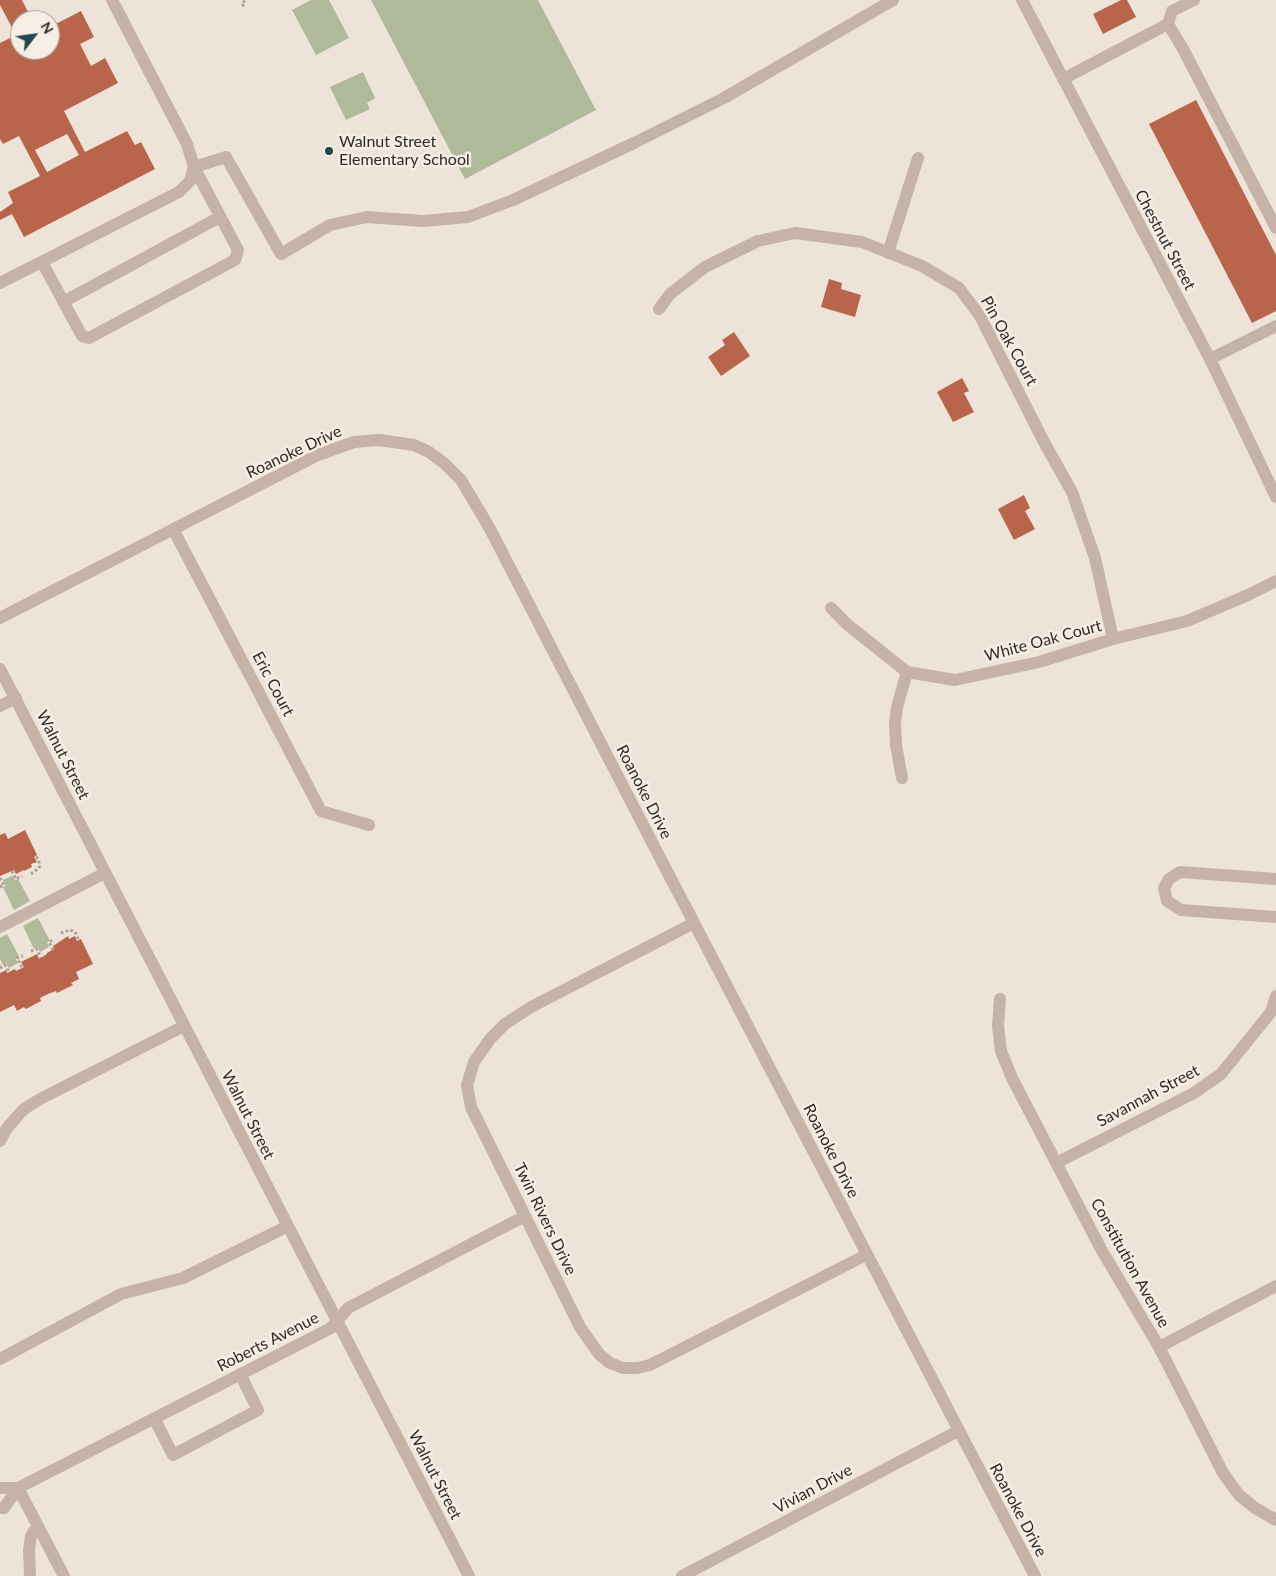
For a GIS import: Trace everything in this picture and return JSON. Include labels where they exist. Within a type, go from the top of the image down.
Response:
[{"type":"street","points":[[42,262],[82,336],[89,338],[235,260],[238,250],[194,167],[188,144],[112,0]]},
{"type":"street","points":[[194,167],[226,157],[282,254],[330,225],[367,217],[422,221],[468,217],[513,200],[724,98],[893,0]]},
{"type":"street","name":"Chestnut Street","points":[[1022,0],[1210,360],[1276,497]]},
{"type":"street","points":[[1063,78],[1168,24],[1172,11],[1194,0]]},
{"type":"street","points":[[1168,24],[1182,47],[1276,228]]},
{"type":"street","points":[[888,252],[918,158]]},
{"type":"street","points":[[0,283],[179,192],[190,181],[194,167]]},
{"type":"street","points":[[63,302],[220,216]]},
{"type":"street","name":"Pin Oak Court","points":[[659,309],[670,294],[705,267],[758,240],[795,233],[862,242],[922,266],[959,288],[980,316],[1045,444],[1072,492],[1095,558],[1113,639]]},
{"type":"street","points":[[1210,360],[1276,326]]},
{"type":"street","name":"Roanoke Drive","points":[[0,618],[318,455],[354,442],[379,440],[414,445],[429,452],[461,480],[489,527],[866,1255],[1035,1576]]},
{"type":"street","name":"Eric Court","points":[[173,528],[321,811],[369,825]]},
{"type":"street","name":"White Oak Court","points":[[831,608],[848,625],[907,672],[955,680],[1039,662],[1113,639],[1186,622],[1276,581]]},
{"type":"street","name":"Walnut Street","points":[[0,668],[469,1576]]},
{"type":"street","points":[[902,778],[896,745],[895,723],[907,672]]},
{"type":"street","points":[[0,706],[16,698]]},
{"type":"street","points":[[1276,879],[1180,872],[1169,879],[1164,888],[1167,901],[1182,910],[1276,917]]},
{"type":"street","points":[[0,927],[105,873]]},
{"type":"street","name":"Twin Rivers Drive","points":[[694,923],[531,1007],[505,1024],[490,1039],[474,1062],[467,1085],[471,1107],[580,1327],[599,1354],[610,1363],[623,1368],[637,1368],[650,1365],[866,1255]]},
{"type":"street","name":"Savannah Street","points":[[1056,1163],[1194,1093],[1220,1074],[1272,1012],[1276,996]]},
{"type":"street","name":"Constitution Avenue","points":[[1000,999],[998,1026],[1001,1051],[1012,1078],[1101,1249],[1159,1348],[1223,1473],[1239,1494],[1255,1508],[1276,1520]]},
{"type":"street","points":[[0,1141],[7,1128],[24,1109],[40,1099],[184,1026]]},
{"type":"street","name":"Roberts Avenue","points":[[0,1488],[18,1488],[331,1328],[348,1308],[525,1216]]},
{"type":"street","points":[[0,1359],[121,1294],[183,1278],[288,1226]]},
{"type":"street","points":[[1159,1348],[1276,1286]]},
{"type":"street","points":[[154,1418],[173,1455],[258,1410],[240,1374]]},
{"type":"street","name":"Vivian Drive","points":[[682,1576],[958,1431]]},
{"type":"street","points":[[18,1488],[64,1576]]},
{"type":"street","name":"Roberts Avenue","points":[[0,1508],[4,1508],[18,1488]]},
{"type":"street","points":[[30,1576],[29,1550],[31,1536],[34,1531],[39,1529]]},
{"type":"path","points":[[242,6],[245,4],[243,0]]},
{"type":"path","points":[[31,874],[39,868],[40,864],[36,856]]},
{"type":"path","points":[[12,871],[16,879],[22,876]]},
{"type":"path","points":[[0,878],[4,885],[0,887]]},
{"type":"path","points":[[61,933],[70,930],[75,932],[79,940]]},
{"type":"path","points":[[53,950],[49,942],[54,940]]},
{"type":"path","points":[[31,952],[36,949],[41,958]]},
{"type":"path","points":[[22,967],[17,958],[23,956]]},
{"type":"path","points":[[0,968],[5,965],[9,972]]},
{"type":"green space","points":[[311,0],[329,0],[349,38],[316,55],[292,10]]},
{"type":"green space","points":[[371,0],[538,0],[596,110],[465,179]]},
{"type":"green space","points":[[363,72],[375,98],[367,103],[370,109],[346,120],[330,87]]},
{"type":"green space","points":[[12,876],[15,880],[18,879],[30,901],[14,910],[3,887],[6,885],[3,880]]},
{"type":"green space","points":[[38,918],[50,941],[47,942],[49,947],[40,952],[38,947],[34,949],[23,926]]},
{"type":"green space","points":[[7,934],[19,956],[15,958],[18,963],[9,968],[6,963],[3,965],[0,959],[0,938]]},
{"type":"building","points":[[0,0],[22,0],[27,10],[10,10],[10,24],[0,5]]},
{"type":"building","points":[[1121,0],[1127,0],[1136,17],[1103,34],[1093,14]]},
{"type":"building","points":[[81,11],[94,37],[80,44],[91,66],[105,58],[118,83],[64,111],[85,152],[127,131],[135,145],[141,142],[155,169],[24,237],[12,214],[0,220],[0,212],[13,203],[8,192],[40,176],[19,136],[3,144],[0,139],[0,43],[10,38],[10,60],[60,60],[60,22]],"holes":[[[67,134],[79,155],[47,172],[35,150]]]},
{"type":"building","points":[[1196,100],[1276,255],[1276,311],[1252,323],[1149,124]]},
{"type":"building","points":[[829,279],[842,283],[841,289],[861,295],[855,317],[821,307]]},
{"type":"building","points":[[734,332],[750,356],[721,376],[708,357],[725,345],[722,340]]},
{"type":"building","points":[[962,378],[969,391],[964,393],[974,412],[953,422],[937,392]]},
{"type":"building","points":[[1024,495],[1030,508],[1025,511],[1035,529],[1014,540],[998,509]]},
{"type":"building","points":[[25,830],[37,855],[34,857],[37,862],[31,864],[32,867],[24,871],[16,874],[14,870],[0,876],[0,835],[5,833],[8,839]]},
{"type":"building","points":[[68,936],[69,939],[75,936],[77,941],[81,939],[93,964],[76,972],[79,979],[71,983],[73,985],[57,993],[56,991],[40,998],[41,1001],[26,1009],[24,1007],[17,1011],[14,1005],[0,1012],[0,973],[6,970],[7,973],[15,969],[16,971],[24,967],[21,962],[37,954],[39,959]]},
{"type":"place","name":"Walnut Street Elementary School","points":[[329,151]]}]
